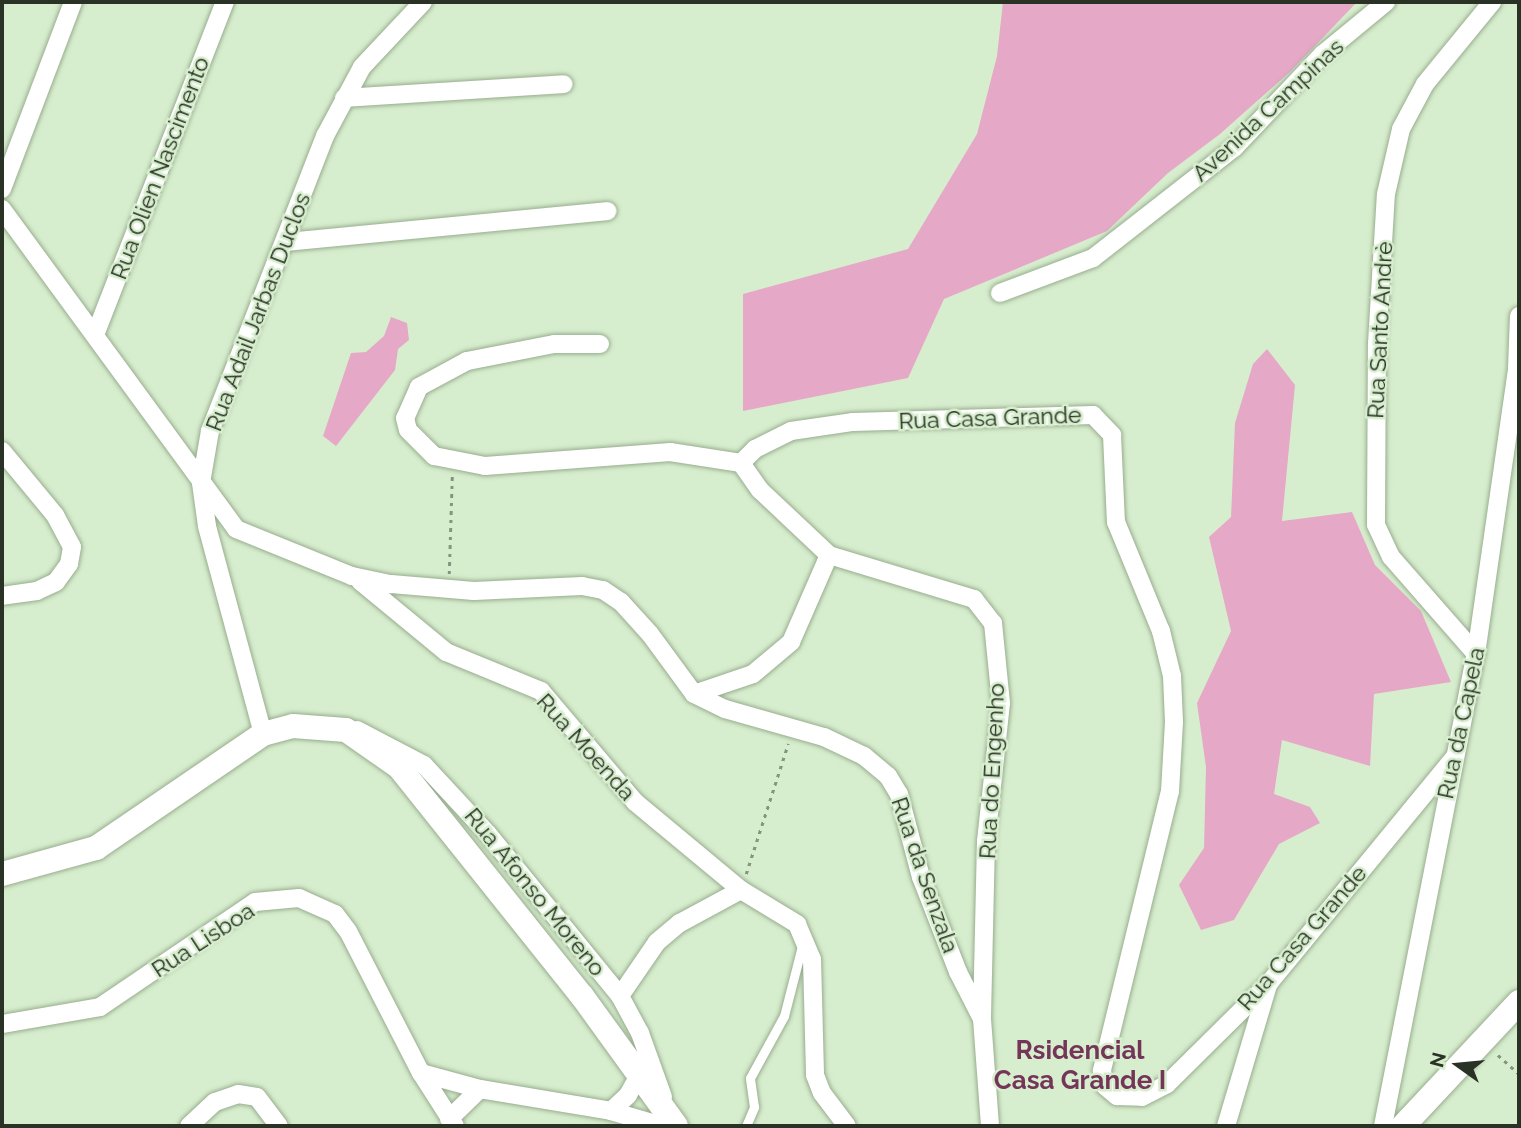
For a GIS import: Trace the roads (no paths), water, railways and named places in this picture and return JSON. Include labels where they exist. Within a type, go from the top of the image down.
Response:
[{"type":"main road","name":"Rua Afonso Moreno","points":[[2,874],[96,848],[138,823],[233,751],[263,734],[293,726],[337,728],[399,767],[582,996],[669,1123]]},
{"type":"main road","points":[[1403,1126],[1519,1002]]},
{"type":"street","points":[[2,188],[73,2]]},
{"type":"street","name":"Rua Olien Nascimento","points":[[95,335],[225,2]]},
{"type":"street","name":"Rua Adail Jarbas Duclos","points":[[263,734],[207,526],[201,483],[221,399],[344,98],[362,67],[423,2]]},
{"type":"street","name":"Avenida Campinas","points":[[1000,293],[1093,258],[1234,148],[1323,54],[1386,2]]},
{"type":"street","name":"Rua Santo Andrè","points":[[1476,654],[1391,557],[1376,525],[1376,371],[1387,194],[1401,129],[1425,83],[1492,2]]},
{"type":"street","points":[[344,98],[564,84]]},
{"type":"street","name":"Rua da Senzala","points":[[2,209],[169,432],[201,483],[236,529],[352,576],[448,588],[603,590],[621,602],[650,634],[694,694],[725,709],[824,737],[864,756],[888,776],[899,794],[921,877],[944,937],[982,1019],[990,1126]]},
{"type":"street","points":[[286,242],[608,211]]},
{"type":"street","name":"Rua da Capela","points":[[1383,1126],[1476,654],[1517,368],[1519,316]]},
{"type":"street","points":[[600,344],[554,344],[479,358],[432,377],[418,387],[405,418],[408,430],[417,444],[453,463],[514,467],[670,452],[741,463]]},
{"type":"street","name":"Rua Casa Grande","points":[[741,463],[774,438],[810,426],[1062,414],[1093,415],[1104,424],[1115,444],[1112,496],[1116,523],[1161,631],[1172,676],[1174,722],[1170,791],[1102,1071],[1105,1086],[1127,1098],[1142,1097],[1167,1084],[1269,983],[1454,758]]},
{"type":"street","points":[[2,452],[55,515],[72,547],[69,564],[56,582],[37,591],[2,596]]},
{"type":"street","name":"Rua do Engenho","points":[[741,463],[760,490],[829,555],[974,599],[993,623],[1000,703],[986,841],[982,1019]]},
{"type":"street","points":[[694,694],[752,674],[785,649],[802,623],[829,555]]},
{"type":"street","name":"Rua Moenda","points":[[352,576],[384,597],[446,652],[541,691],[612,780],[741,890],[786,913],[804,937]]},
{"type":"street","name":"Rua Afonso Moreno","points":[[337,728],[373,735],[407,752],[450,788],[620,996],[640,1033],[669,1123]]},
{"type":"street","points":[[620,996],[657,942],[680,923],[741,890]]},
{"type":"street","name":"Rua Lisboa","points":[[2,1024],[100,1007],[255,902],[299,898],[335,914],[348,931],[421,1073],[452,1122]]},
{"type":"street","points":[[804,937],[815,987],[811,1038],[815,1075],[822,1093],[847,1126]]},
{"type":"street","points":[[1226,1126],[1269,983]]},
{"type":"street","points":[[421,1073],[480,1089],[669,1123]]},
{"type":"street","points":[[611,1111],[628,1095],[639,1076]]},
{"type":"street","points":[[452,1122],[480,1089]]},
{"type":"street","points":[[189,1126],[215,1102],[238,1094],[257,1097],[279,1126]]},
{"type":"lane","points":[[746,1126],[754,1107],[750,1077],[784,1016],[804,937]]},
{"type":"district","name":"Rsidencial Casa Grande I","points":[[1080,1066]]}]
